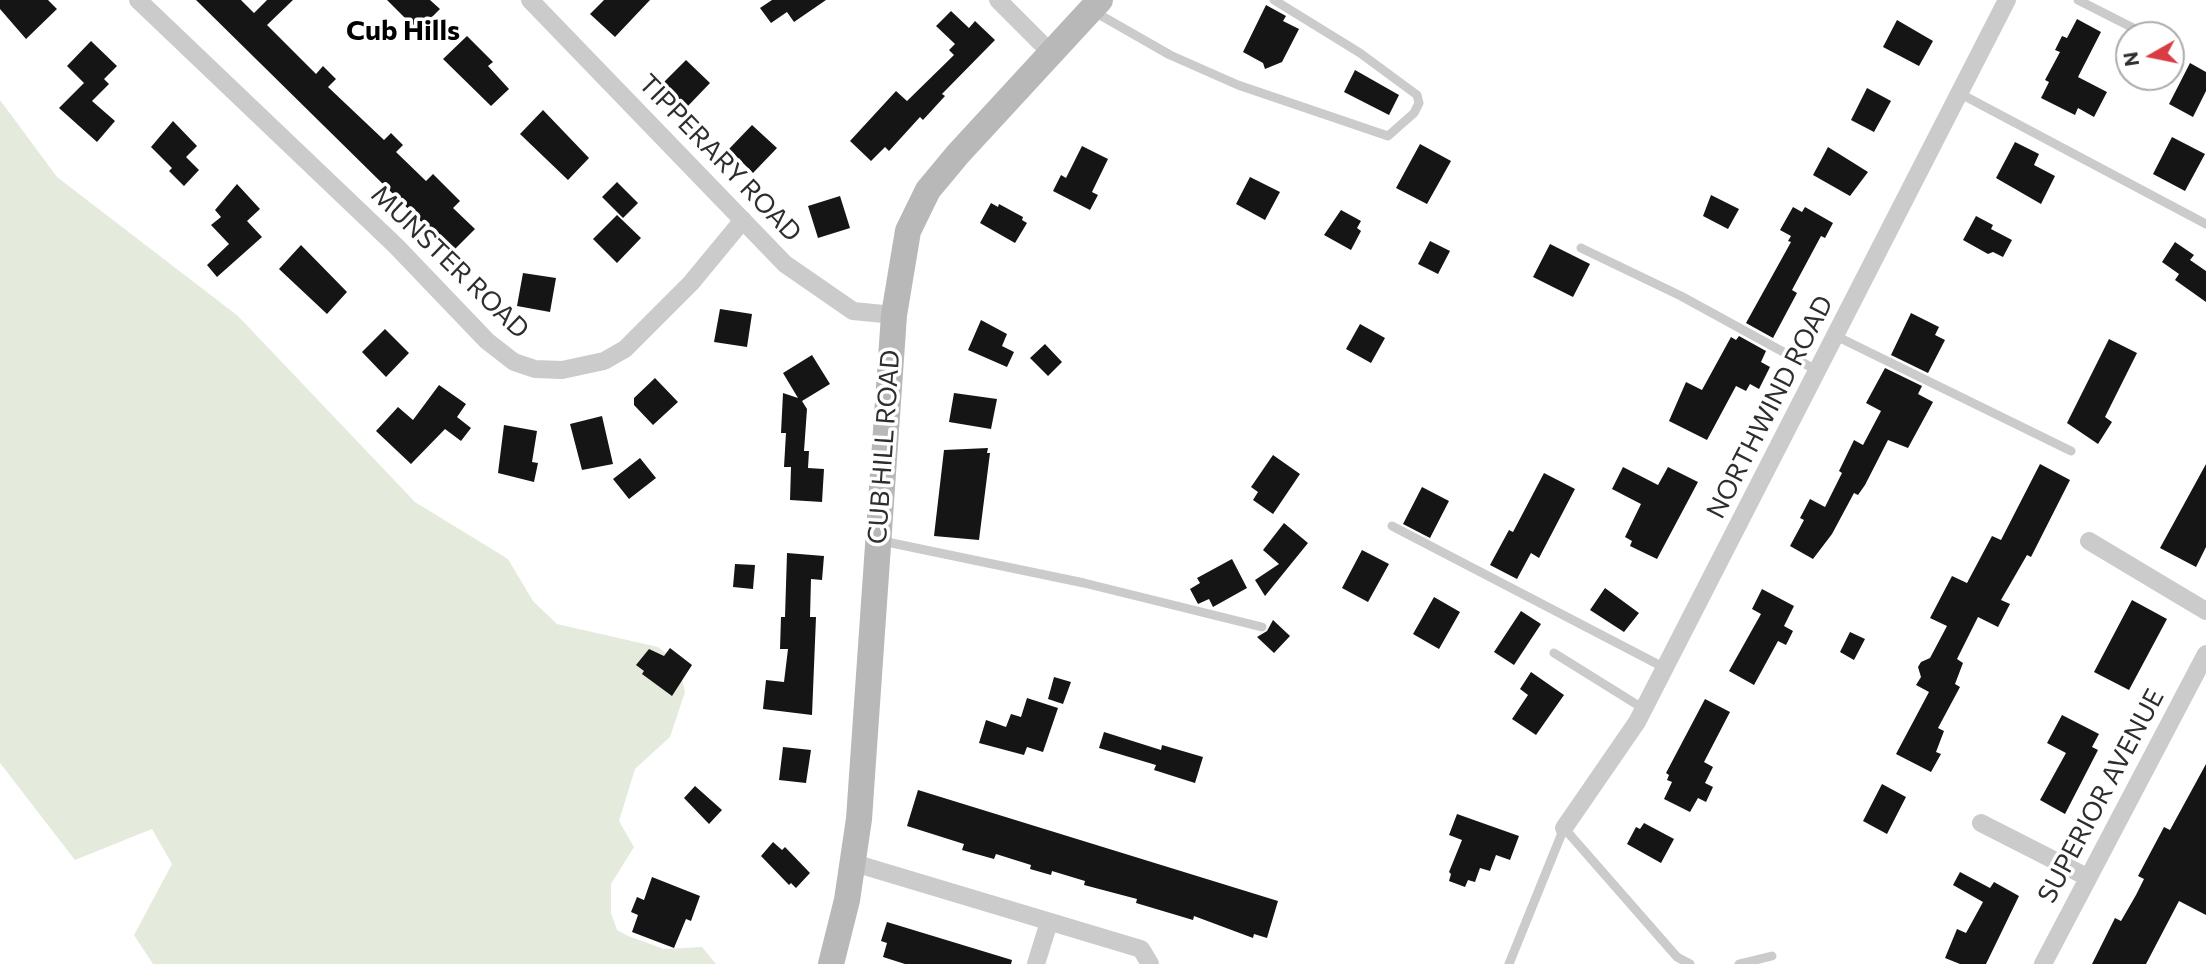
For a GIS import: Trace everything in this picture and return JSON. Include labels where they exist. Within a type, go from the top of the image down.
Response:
[{"type":"street","name":"MUNSTER ROAD","points":[[138,0],[396,246],[487,341],[514,362],[535,369],[562,370],[604,361],[625,349],[691,282],[743,220]]},
{"type":"street","name":"TIPPERARY ROAD","points":[[530,0],[785,264],[853,311],[894,315]]},
{"type":"street","points":[[998,0],[1051,53]]},
{"type":"street","name":"NORTHWIND ROAD","points":[[1564,828],[1644,709],[2007,0]]},
{"type":"street","name":"CUB HILL ROAD","points":[[831,964],[853,863],[894,315],[902,258],[917,208],[958,154],[1096,5]]},
{"type":"street","points":[[2090,541],[2206,611]]},
{"type":"street","name":"SUPERIOR AVENUE","points":[[2043,964],[2206,654]]},
{"type":"street","points":[[1981,823],[2087,877]]},
{"type":"street","points":[[853,863],[1140,950],[1150,964]]},
{"type":"street","points":[[1036,964],[1049,922]]},
{"type":"lane","points":[[1096,5],[1170,55],[1238,85],[1388,136],[1413,113],[1419,103],[1417,95],[1360,53],[1274,0]]},
{"type":"lane","points":[[2078,0],[2119,21]]},
{"type":"lane","points":[[1959,93],[2206,224]]},
{"type":"lane","points":[[1581,248],[1682,296],[1818,371]]},
{"type":"lane","points":[[1836,336],[2071,451]]},
{"type":"lane","points":[[1392,526],[1665,668]]},
{"type":"lane","points":[[877,540],[1084,583],[1262,627]]},
{"type":"lane","points":[[1554,653],[1644,709]]},
{"type":"lane","points":[[1509,964],[1564,828],[1677,957],[1690,964]]},
{"type":"lane","points":[[1739,964],[1772,956]]},
{"type":"shaded area","points":[[0,100],[57,177],[238,316],[415,502],[508,559],[533,601],[557,624],[658,647],[678,663],[685,692],[670,737],[635,769],[619,821],[634,847],[611,884],[611,913],[617,930],[628,936],[664,949],[702,947],[716,964],[153,964],[134,935],[172,864],[152,829],[75,860],[0,763]]},
{"type":"building","points":[[0,0],[48,0],[57,9],[26,39],[0,9]]},
{"type":"building","points":[[196,0],[241,0],[254,13],[267,0],[293,0],[267,25],[316,74],[323,66],[336,79],[328,87],[384,140],[391,133],[403,145],[396,152],[426,181],[433,174],[460,201],[453,208],[475,229],[452,252]]},
{"type":"building","points":[[387,0],[430,0],[440,9],[418,31]]},
{"type":"building","points":[[604,0],[650,0],[615,37],[590,14]]},
{"type":"building","points":[[772,0],[826,0],[794,22],[787,12],[771,23],[760,8]]},
{"type":"building","points":[[1266,5],[1286,16],[1283,21],[1299,29],[1282,62],[1265,69],[1263,63],[1243,52]]},
{"type":"building","points":[[951,11],[969,28],[975,21],[995,40],[942,94],[945,96],[923,120],[920,117],[889,151],[885,147],[871,161],[850,141],[896,91],[907,101],[954,55],[949,50],[955,44],[936,26]]},
{"type":"building","points":[[2077,19],[2101,32],[2078,77],[2107,92],[2094,117],[2078,108],[2075,115],[2041,98],[2049,82],[2045,80],[2060,52],[2055,50],[2062,36],[2067,38]]},
{"type":"building","points":[[1897,20],[1933,41],[1919,66],[1883,47]]},
{"type":"building","points":[[467,36],[493,62],[488,66],[509,89],[491,106],[443,59]]},
{"type":"building","points":[[91,41],[117,66],[104,79],[109,84],[92,101],[115,121],[97,142],[59,108],[84,83],[67,66]]},
{"type":"building","points":[[686,60],[710,83],[687,107],[662,84]]},
{"type":"building","points":[[2190,63],[2206,72],[2206,91],[2193,117],[2169,104],[2176,91],[2185,91],[2185,73]]},
{"type":"building","points":[[1355,70],[1399,95],[1389,115],[1344,92]]},
{"type":"building","points":[[1867,88],[1891,101],[1874,132],[1851,120]]},
{"type":"building","points":[[543,110],[589,158],[568,180],[520,134]]},
{"type":"building","points":[[173,121],[197,146],[186,157],[199,170],[184,186],[169,171],[172,168],[151,147]]},
{"type":"building","points":[[752,125],[777,148],[753,173],[729,149]]},
{"type":"building","points":[[2172,137],[2205,154],[2185,191],[2153,174]]},
{"type":"building","points":[[2015,142],[2039,154],[2034,165],[2055,176],[2041,204],[1996,178]]},
{"type":"building","points":[[1420,144],[1451,161],[1427,204],[1396,188]]},
{"type":"building","points":[[1082,146],[1108,159],[1092,192],[1098,195],[1090,210],[1053,191],[1061,175],[1066,178]]},
{"type":"building","points":[[1828,147],[1868,172],[1850,196],[1813,175]]},
{"type":"building","points":[[1250,177],[1280,192],[1265,220],[1236,204]]},
{"type":"building","points":[[617,182],[638,203],[623,218],[602,197]]},
{"type":"building","points":[[237,184],[260,209],[247,221],[262,237],[217,277],[207,265],[229,244],[211,225],[221,217],[215,210]]},
{"type":"building","points":[[1711,195],[1739,209],[1728,229],[1703,216]]},
{"type":"building","points":[[840,196],[850,228],[818,238],[808,206]]},
{"type":"building","points":[[991,203],[998,207],[999,204],[1023,217],[1022,220],[1027,223],[1015,243],[980,223]]},
{"type":"building","points":[[1793,207],[1802,212],[1805,207],[1833,223],[1825,238],[1821,236],[1792,290],[1797,293],[1773,338],[1746,323],[1791,242],[1788,241],[1791,236],[1780,230]]},
{"type":"building","points":[[1341,210],[1361,221],[1357,228],[1361,231],[1351,250],[1324,235]]},
{"type":"building","points":[[617,215],[641,238],[617,263],[593,239]]},
{"type":"building","points":[[1976,216],[1993,225],[1991,229],[2012,240],[2003,257],[1993,252],[1988,254],[1963,240]]},
{"type":"building","points":[[1430,241],[1450,251],[1438,274],[1418,264]]},
{"type":"building","points":[[2175,242],[2194,255],[2190,260],[2206,271],[2206,302],[2175,280],[2179,274],[2162,262]]},
{"type":"building","points":[[1550,244],[1590,264],[1573,297],[1533,277]]},
{"type":"building","points":[[301,245],[347,292],[327,314],[279,269]]},
{"type":"building","points":[[523,273],[556,278],[550,312],[517,306]]},
{"type":"building","points":[[720,309],[752,314],[747,347],[714,342]]},
{"type":"building","points":[[1911,313],[1939,327],[1935,335],[1945,340],[1928,373],[1891,355]]},
{"type":"building","points":[[981,320],[1007,334],[1002,346],[1014,352],[1007,367],[968,350]]},
{"type":"building","points":[[1360,324],[1385,338],[1371,363],[1346,349]]},
{"type":"building","points":[[385,329],[409,353],[386,377],[362,352]]},
{"type":"building","points":[[1739,336],[1766,351],[1761,362],[1770,367],[1759,389],[1750,384],[1746,391],[1736,386],[1707,440],[1669,421],[1686,382],[1702,390],[1731,337],[1736,340]]},
{"type":"building","points":[[2109,339],[2137,353],[2105,417],[2112,422],[2098,444],[2067,423]]},
{"type":"building","points":[[1045,344],[1062,362],[1048,376],[1030,358]]},
{"type":"building","points":[[812,355],[830,384],[802,401],[807,409],[804,451],[809,451],[808,468],[824,469],[822,502],[790,500],[791,467],[784,467],[786,433],[781,433],[783,393],[798,398],[783,373]]},
{"type":"building","points":[[1885,368],[1922,386],[1918,394],[1933,402],[1908,448],[1888,440],[1865,485],[1858,495],[1854,493],[1832,534],[1813,559],[1790,546],[1804,520],[1800,518],[1810,499],[1825,507],[1854,440],[1863,445],[1881,411],[1866,403]]},
{"type":"building","points":[[655,378],[678,402],[653,425],[634,405],[634,398]]},
{"type":"building","points":[[439,385],[466,404],[457,417],[471,428],[461,441],[445,429],[411,464],[376,431],[398,407],[413,420]]},
{"type":"building","points":[[954,393],[997,399],[991,429],[949,422]]},
{"type":"building","points":[[602,416],[613,464],[582,470],[570,424]]},
{"type":"building","points":[[504,425],[537,431],[532,462],[538,463],[534,482],[498,473]]},
{"type":"building","points":[[988,448],[987,453],[990,453],[979,540],[934,536],[944,450]]},
{"type":"building","points":[[1273,455],[1300,474],[1273,514],[1253,500],[1258,492],[1251,487]]},
{"type":"building","points":[[640,458],[656,478],[629,499],[613,479]]},
{"type":"building","points":[[2040,464],[2070,480],[2031,557],[2027,555],[2001,600],[2010,604],[1998,627],[1978,617],[1957,659],[1963,663],[1955,684],[1960,687],[1938,728],[1944,731],[1936,752],[1941,754],[1931,772],[1896,754],[1929,692],[1916,685],[1921,677],[1918,667],[1921,662],[1930,658],[1947,626],[1930,618],[1952,576],[1967,583],[1992,536],[2001,540]]},
{"type":"building","points":[[2206,464],[2206,547],[2196,567],[2160,548]]},
{"type":"building","points":[[1623,467],[1658,485],[1668,467],[1698,482],[1657,559],[1630,546],[1632,541],[1625,537],[1641,504],[1612,489]]},
{"type":"building","points":[[1544,473],[1575,489],[1539,558],[1531,553],[1517,579],[1490,565],[1509,530],[1513,532]]},
{"type":"building","points":[[1422,487],[1449,501],[1430,538],[1403,524]]},
{"type":"building","points":[[1284,523],[1308,543],[1265,596],[1255,580],[1279,564],[1263,550]]},
{"type":"building","points":[[1362,550],[1389,564],[1368,602],[1342,588]]},
{"type":"building","points":[[787,553],[824,556],[822,580],[811,579],[810,617],[816,617],[812,715],[763,709],[766,680],[784,682],[788,649],[780,649],[781,617],[785,617]]},
{"type":"building","points":[[1232,559],[1247,588],[1213,607],[1209,599],[1198,604],[1190,589],[1200,583],[1197,578]]},
{"type":"building","points":[[735,564],[755,565],[753,589],[733,587]]},
{"type":"building","points":[[1605,588],[1639,613],[1624,632],[1590,610]]},
{"type":"building","points":[[1762,589],[1794,606],[1784,626],[1793,631],[1786,645],[1778,641],[1754,685],[1729,671],[1761,614],[1752,609]]},
{"type":"building","points":[[1434,597],[1460,612],[1439,649],[1413,634]]},
{"type":"building","points":[[2132,600],[2167,619],[2129,690],[2094,672]]},
{"type":"building","points":[[1521,611],[1541,624],[1514,665],[1494,652]]},
{"type":"building","points":[[1273,620],[1290,636],[1274,653],[1257,637],[1267,631]]},
{"type":"building","points":[[1850,632],[1865,639],[1854,660],[1840,652]]},
{"type":"building","points":[[670,648],[692,665],[672,696],[642,674],[644,671],[636,665],[649,649],[664,656]]},
{"type":"building","points":[[1531,672],[1564,695],[1536,735],[1512,719],[1528,695],[1520,689]]},
{"type":"building","points":[[1054,677],[1071,682],[1063,704],[1048,699]]},
{"type":"building","points":[[1027,698],[1058,708],[1043,752],[1027,747],[1024,755],[979,743],[986,720],[1006,727],[1011,714],[1021,717]]},
{"type":"building","points":[[1705,699],[1730,712],[1704,762],[1713,767],[1705,783],[1713,787],[1706,802],[1698,798],[1690,812],[1664,799],[1672,782],[1667,780],[1669,775],[1666,773]]},
{"type":"building","points":[[2062,715],[2099,734],[2092,747],[2098,750],[2065,814],[2040,800],[2066,753],[2047,743]]},
{"type":"building","points":[[1104,732],[1161,750],[1162,745],[1203,757],[1195,783],[1154,770],[1156,765],[1099,748]]},
{"type":"building","points":[[783,747],[811,750],[806,783],[779,780]]},
{"type":"building","points":[[2206,764],[2206,915],[2179,901],[2146,964],[2092,964],[2115,918],[2121,921],[2136,895],[2144,879],[2138,876],[2164,827],[2170,830]]},
{"type":"building","points":[[1882,784],[1906,797],[1887,834],[1863,821]]},
{"type":"building","points":[[695,786],[722,810],[709,824],[684,798]]},
{"type":"building","points":[[918,790],[1278,901],[1267,938],[1254,934],[1253,938],[1194,916],[1193,920],[1136,903],[1137,899],[1084,885],[1085,881],[1052,871],[1051,875],[1030,869],[1031,865],[996,854],[994,859],[962,850],[964,844],[907,826]]},
{"type":"building","points":[[1457,814],[1519,836],[1510,860],[1496,855],[1490,871],[1480,868],[1475,882],[1468,880],[1465,887],[1449,881],[1449,872],[1462,840],[1449,835]]},
{"type":"building","points":[[1644,823],[1674,839],[1661,863],[1627,844],[1636,827],[1640,829]]},
{"type":"building","points":[[773,842],[782,850],[785,847],[810,873],[796,888],[791,883],[789,885],[761,856]]},
{"type":"building","points":[[1960,872],[1990,888],[1994,882],[2019,896],[1986,964],[1960,964],[1945,958],[1957,929],[1966,933],[1983,902],[1953,885]]},
{"type":"building","points":[[652,877],[700,896],[691,921],[686,919],[674,948],[632,932],[638,915],[631,912],[637,897],[644,900]]},
{"type":"building","points":[[887,922],[1012,960],[1011,964],[905,964],[883,957],[887,943],[881,941]]},
{"type":"district","name":"Cub Hills","points":[[403,31]]}]
